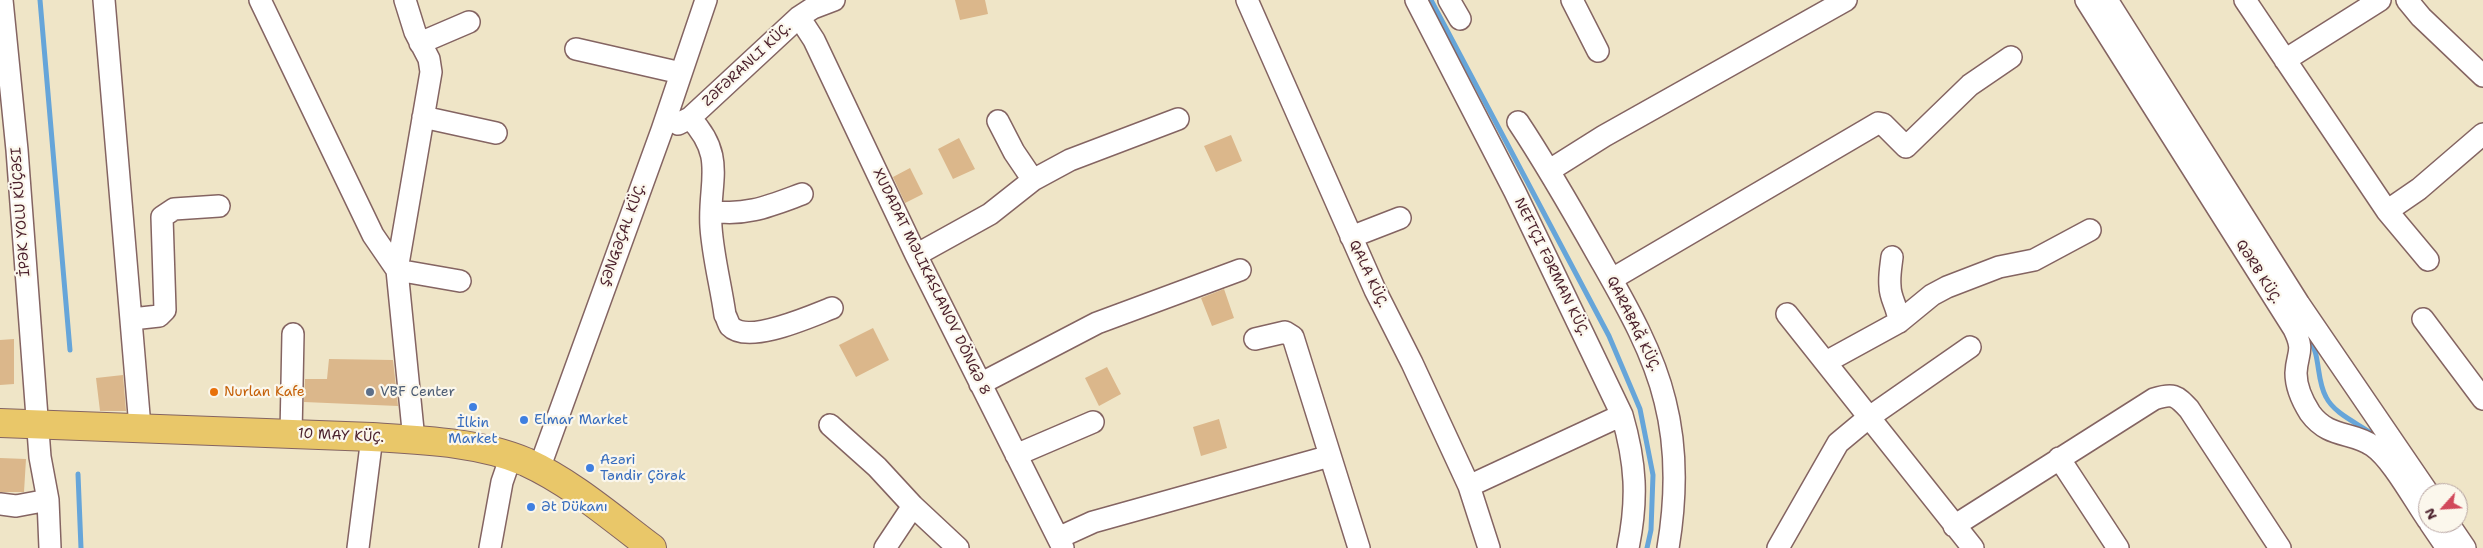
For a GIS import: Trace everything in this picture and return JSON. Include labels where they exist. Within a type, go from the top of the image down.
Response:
[{"type":"main road","name":"10 MAY KÜÇ.","points":[[0,423],[372,437],[477,448],[511,456],[539,469],[568,486],[652,548]]},
{"type":"street","name":"İPƏK YOLU KÜÇƏSI","points":[[2,0],[5,77],[40,456],[48,500],[50,548]]},
{"type":"street","points":[[104,0],[140,427]]},
{"type":"street","points":[[260,0],[373,235],[397,270],[460,281]]},
{"type":"street","points":[[406,0],[414,32],[428,59],[431,72],[397,270],[414,440]]},
{"type":"street","name":"ŞƏNGƏÇAL KÜÇ.","points":[[539,469],[662,130],[706,0]]},
{"type":"street","points":[[662,130],[690,118],[800,17],[813,8],[834,0]]},
{"type":"street","name":"QALA KÜÇ.","points":[[1248,0],[1351,237],[1470,486],[1489,548]]},
{"type":"street","name":"NEFTÇI FƏRMAN KÜÇ.","points":[[1416,0],[1515,192],[1622,415],[1632,451],[1635,494],[1628,548]]},
{"type":"street","points":[[1449,0],[1460,19]]},
{"type":"street","points":[[1572,0],[1598,51]]},
{"type":"street","points":[[1550,170],[1604,136],[1846,0]]},
{"type":"street","name":"QƏRB KÜÇ.","points":[[2086,0],[2294,329],[2301,343],[2301,356],[2297,368],[2297,385],[2310,413],[2332,432],[2362,440],[2374,447],[2385,458],[2418,506]]},
{"type":"street","name":"QƏRB KÜÇ.","points":[[2107,0],[2299,304],[2421,483]]},
{"type":"street","points":[[2245,0],[2388,211],[2428,260]]},
{"type":"street","points":[[2285,60],[2380,0]]},
{"type":"street","points":[[2407,0],[2483,76]]},
{"type":"street","name":"XUDADAT MƏLIKASLANOV DÖNGƏ 8","points":[[800,17],[814,40],[916,255],[1061,543]]},
{"type":"street","points":[[420,43],[469,22]]},
{"type":"street","points":[[576,49],[681,73]]},
{"type":"street","points":[[1612,279],[1813,162],[1870,126],[1878,123],[1883,124],[1903,145],[1909,145],[1970,85],[2011,57]]},
{"type":"street","points":[[423,117],[496,133]]},
{"type":"street","points":[[690,118],[703,131],[710,145],[714,182],[712,211],[713,244],[725,315],[730,326],[741,332],[763,330],[785,326],[832,308]]},
{"type":"street","points":[[916,255],[990,214],[1033,180],[1070,160],[1178,119]]},
{"type":"street","points":[[998,121],[1014,152],[1033,180]]},
{"type":"street","name":"QARABAĞ KÜÇ.","points":[[1518,122],[1550,170],[1612,279],[1658,376],[1672,437],[1674,473],[1668,548]]},
{"type":"street","points":[[2388,211],[2419,189],[2483,134]]},
{"type":"street","points":[[712,211],[727,214],[752,212],[802,194]]},
{"type":"street","points":[[132,320],[160,316],[165,310],[162,218],[174,209],[219,206]]},
{"type":"street","points":[[1351,237],[1400,218]]},
{"type":"street","points":[[1826,362],[1899,322],[1932,295],[1947,287],[1999,266],[2034,260],[2090,230]]},
{"type":"street","points":[[1892,257],[1890,286],[1892,297],[1898,309],[1899,322]]},
{"type":"street","points":[[980,384],[1097,323],[1240,270]]},
{"type":"street","points":[[1787,314],[1973,548]]},
{"type":"street","points":[[2423,319],[2483,399]]},
{"type":"street","points":[[1255,339],[1285,332],[1292,337],[1359,548]]},
{"type":"street","points":[[290,434],[293,334]]},
{"type":"street","points":[[1778,548],[1832,451],[1845,437],[1868,418],[1970,347]]},
{"type":"street","points":[[1954,526],[2059,458],[2154,400],[2167,395],[2177,397],[2190,409],[2280,548]]},
{"type":"street","points":[[1470,486],[1622,415]]},
{"type":"street","points":[[1016,455],[1092,422]]},
{"type":"street","points":[[830,425],[877,467],[913,506],[958,548]]},
{"type":"street","points":[[358,548],[372,437]]},
{"type":"street","points":[[490,548],[502,482],[511,456]]},
{"type":"street","points":[[1061,543],[1093,522],[1330,456]]},
{"type":"street","points":[[2059,458],[2118,548]]},
{"type":"street","points":[[0,504],[16,506],[48,500]]},
{"type":"street","points":[[885,548],[913,506]]},
{"type":"street","name":"QƏRB KÜÇ.","points":[[2437,533],[2447,548]]},
{"type":"street","points":[[2455,533],[2465,548]]},
{"type":"building","points":[[955,0],[985,0],[988,14],[960,20]]},
{"type":"building","points":[[1231,135],[1242,161],[1216,172],[1204,146]]},
{"type":"building","points":[[959,138],[975,169],[953,179],[938,149]]},
{"type":"building","points":[[910,168],[923,194],[905,203],[893,177]]},
{"type":"building","points":[[1224,289],[1234,318],[1212,326],[1201,298]]},
{"type":"building","points":[[873,328],[889,360],[856,377],[839,345]]},
{"type":"building","points":[[14,339],[14,384],[0,385],[0,340]]},
{"type":"building","points":[[329,359],[393,360],[398,406],[304,402],[305,379],[327,379]]},
{"type":"building","points":[[1107,367],[1121,394],[1099,406],[1085,378]]},
{"type":"building","points":[[123,375],[126,411],[100,411],[96,378]]},
{"type":"building","points":[[1219,419],[1227,448],[1201,456],[1193,427]]},
{"type":"building","points":[[0,458],[26,459],[24,492],[0,492]]},
{"type":"waterway","points":[[40,0],[70,350]]},
{"type":"waterway","points":[[1431,0],[1609,336],[1640,409],[1653,475],[1651,530],[1647,548]]},
{"type":"waterway","points":[[2309,337],[2315,352],[2321,383],[2326,397],[2335,409],[2375,436]]},
{"type":"waterway","points":[[78,474],[81,548]]},
{"type":"place","name":"Nurlan Kafe","points":[[214,392]]},
{"type":"place","name":"VBF Center","points":[[370,392]]},
{"type":"place","name":"İlkin Market","points":[[473,407]]},
{"type":"place","name":"Elmar Market","points":[[524,420]]},
{"type":"place","name":"Azəri Təndir Çörək","points":[[590,468]]},
{"type":"place","name":"Ət Dükanı","points":[[531,507]]}]
